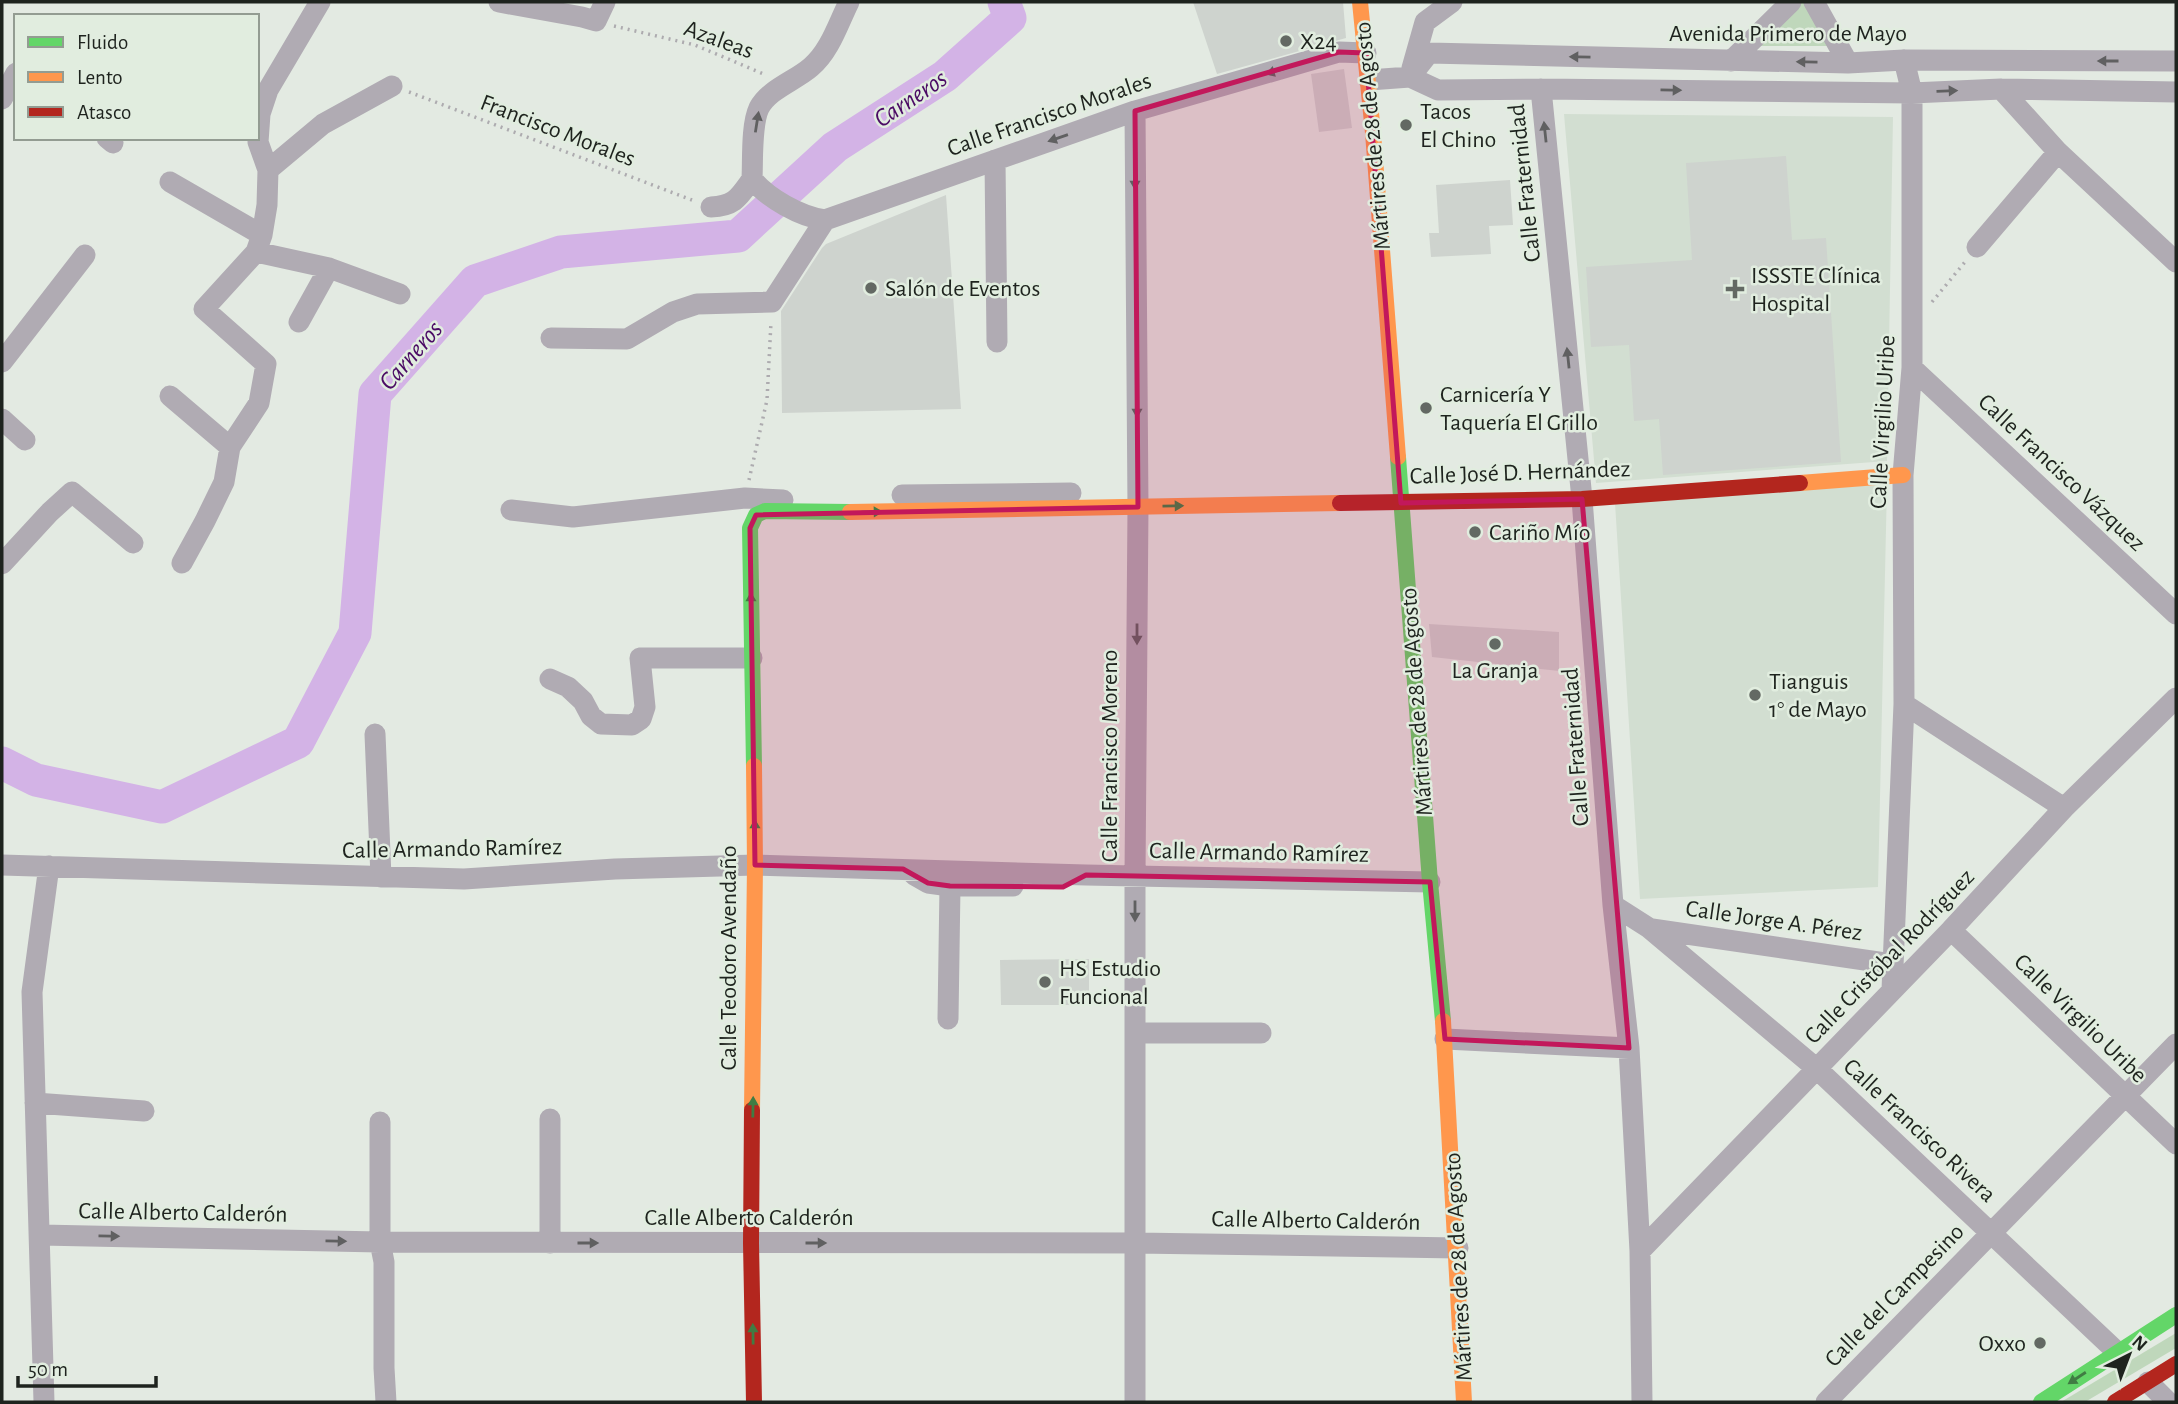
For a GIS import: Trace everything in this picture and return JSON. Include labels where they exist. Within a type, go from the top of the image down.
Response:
[{"type":"street","points":[[259,128],[260,114],[268,90],[320,2]]},
{"type":"street","points":[[711,208],[723,207],[736,201],[756,183],[755,121],[758,109],[766,99],[810,68],[824,53],[849,2]]},
{"type":"street","name":"Mártires de 28 de Agosto","points":[[1360,2],[1430,882],[1446,1039],[1465,1402]]},
{"type":"street","points":[[1410,77],[1425,22],[1452,2]]},
{"type":"street","points":[[1731,61],[1791,2]]},
{"type":"street","points":[[1814,2],[1849,63]]},
{"type":"street","points":[[504,3],[582,17],[601,12]]},
{"type":"street","name":"Calle Francisco Morales","points":[[825,220],[1135,111],[1339,52],[1366,53]]},
{"type":"street","name":"Avenida Primero de Mayo","points":[[1410,77],[1429,53],[1849,63],[1904,60],[2176,61]]},
{"type":"street","name":"Calle Virgilio Uribe","points":[[1892,990],[1904,704],[1903,475],[1913,325],[1912,93],[1904,60]]},
{"type":"street","points":[[2,99],[14,76]]},
{"type":"street","points":[[1368,80],[1410,77],[1438,90],[1912,93],[2001,89],[2176,92]]},
{"type":"street","points":[[268,170],[323,124],[392,86]]},
{"type":"street","name":"Calle Fraternidad","points":[[1541,89],[1582,499],[1613,905],[1629,1048],[1640,1251],[1642,1402]]},
{"type":"street","points":[[2001,89],[2058,152],[2176,262]]},
{"type":"street","name":"Calle Francisco Moreno","points":[[1135,111],[1138,507],[1135,1402]]},
{"type":"street","points":[[182,563],[224,482],[230,447],[259,403],[266,363],[204,309],[259,243],[267,205],[268,170],[258,140]]},
{"type":"street","points":[[1977,247],[2058,152]]},
{"type":"street","points":[[995,160],[997,342]]},
{"type":"street","points":[[170,182],[259,243],[400,294]]},
{"type":"street","points":[[551,338],[627,339],[673,312],[697,304],[772,302],[825,220],[803,215],[756,183]]},
{"type":"street","points":[[2,362],[85,255]]},
{"type":"street","points":[[299,322],[329,268]]},
{"type":"street","name":"Calle Francisco Vázquez","points":[[1912,368],[2176,614]]},
{"type":"street","points":[[170,396],[230,447]]},
{"type":"street","points":[[2,419],[25,440]]},
{"type":"street","name":"Calle José D. Hernández","points":[[511,510],[573,517],[822,502],[842,512],[1582,499],[1903,475]]},
{"type":"street","points":[[2,564],[72,492],[133,543]]},
{"type":"street","name":"Calle José D. Hernández","points":[[902,495],[1070,493],[1138,507]]},
{"type":"street","name":"Calle Teodoro Avendaño","points":[[750,507],[755,865],[751,1243],[754,1402]]},
{"type":"street","points":[[550,679],[568,687],[583,701],[591,716],[601,724],[632,724],[641,719],[645,707],[640,658],[752,658]]},
{"type":"street","name":"Calle Cristóbal Rodríguez","points":[[1640,1251],[1951,930],[2064,808],[2176,698]]},
{"type":"street","points":[[1904,704],[2064,808]]},
{"type":"street","points":[[375,734],[381,877]]},
{"type":"street","name":"Calle Armando Ramírez","points":[[2,865],[464,879],[615,869],[755,865],[1430,882]]},
{"type":"street","points":[[44,1402],[32,992],[48,866]]},
{"type":"street","name":"Calle Armando Ramírez","points":[[903,869],[928,883],[950,886],[1063,887],[1086,875]]},
{"type":"street","points":[[948,1019],[950,886]]},
{"type":"street","name":"Calle Francisco Rivera","points":[[1613,905],[1649,928],[1817,1069],[2117,1352]]},
{"type":"street","name":"Calle Jorge A. Pérez","points":[[1649,928],[1892,964]]},
{"type":"street","name":"Calle Virgilio Uribe","points":[[1951,930],[2176,1144]]},
{"type":"street","points":[[1135,1033],[1261,1033]]},
{"type":"street","points":[[1446,1039],[1629,1048]]},
{"type":"street","name":"Calle del Campesino","points":[[1826,1402],[2176,1044]]},
{"type":"street","points":[[35,1103],[144,1111]]},
{"type":"street","points":[[550,1119],[550,1243]]},
{"type":"street","points":[[380,1122],[380,1242],[384,1262],[386,1402]]},
{"type":"street","name":"Calle Alberto Calderón","points":[[41,1235],[380,1242],[1136,1243],[1458,1248]]},
{"type":"street","points":[[374,1402],[374,1260],[380,1242]]},
{"type":"street","points":[[2041,1402],[2176,1315]]},
{"type":"street","points":[[2115,1402],[2176,1364]]},
{"type":"street","points":[[2148,1382],[2168,1402]]},
{"type":"path","name":"Azaleas","points":[[601,12],[695,45],[787,84]]},
{"type":"path","name":"Francisco Morales","points":[[392,86],[711,208]]},
{"type":"path","points":[[1913,325],[1977,247]]},
{"type":"path","points":[[750,507],[767,400],[772,302]]},
{"type":"highlighted area","points":[[1339,52],[1366,53],[1401,503],[1582,499],[1629,1048],[1445,1039],[1430,882],[1086,875],[1063,887],[950,886],[928,883],[903,869],[755,865],[750,528],[756,515],[1138,507],[1135,111]]},
{"type":"shaded area","name":"ISSSTE Clínica Hospital","points":[[1564,114],[1893,117],[1887,461],[1596,483]]},
{"type":"shaded area","name":"Tianguis 1° de Mayo","points":[[1887,484],[1878,887],[1640,899],[1615,503]]},
{"type":"green space","points":[[1801,2],[1818,2],[1835,46],[1755,46]]},
{"type":"green space","points":[[2176,1333],[2176,1348],[2085,1402],[2061,1402]]},
{"type":"building","points":[[1193,2],[1343,2],[1346,38],[1217,74]]},
{"type":"building","points":[[1344,69],[1352,128],[1319,132],[1311,74]]},
{"type":"building","points":[[1786,156],[1792,240],[1826,238],[1841,462],[1663,475],[1659,419],[1634,421],[1629,345],[1591,347],[1586,267],[1692,260],[1686,163]]},
{"type":"building","points":[[1510,180],[1513,225],[1489,226],[1491,254],[1431,257],[1429,233],[1439,233],[1436,185]]},
{"type":"building","name":"Salón de Eventos","points":[[946,195],[961,409],[782,413],[781,311],[822,248],[826,244]]},
{"type":"building","name":"La Granja","points":[[1429,624],[1559,632],[1559,671],[1432,657]]},
{"type":"building","name":"HS Estudio Funcional","points":[[1089,959],[1089,1005],[1001,1005],[1000,960]]},
{"type":"waterway","name":"Carneros","points":[[2,763],[36,780],[162,807],[298,742],[355,633],[375,394],[475,281],[561,252],[738,236],[835,147],[945,76],[1010,18],[1004,2]]},
{"type":"traffic: fast","points":[[1398,457],[1443,1021]]},
{"type":"traffic: fast","points":[[754,766],[750,528],[756,515],[765,511],[850,512]]},
{"type":"traffic: fast","points":[[2041,1402],[2176,1315]]},
{"type":"traffic: slow","points":[[1360,2],[1398,457]]},
{"type":"traffic: slow","points":[[1800,483],[1903,475]]},
{"type":"traffic: slow","points":[[850,512],[1340,503]]},
{"type":"traffic: slow","points":[[752,1110],[754,766]]},
{"type":"traffic: slow","points":[[1443,1021],[1464,1402]]},
{"type":"traffic: jam","points":[[1340,503],[1582,499],[1800,483]]},
{"type":"traffic: jam","points":[[752,1110],[754,1402]]},
{"type":"traffic: jam","points":[[2115,1402],[2176,1364]]},
{"type":"place","name":"X24","points":[[1286,41]]},
{"type":"place","name":"Tacos El Chino","points":[[1406,125]]},
{"type":"place","name":"Salón de Eventos","points":[[871,288]]},
{"type":"place","name":"ISSSTE Clínica Hospital","points":[[1735,289]]},
{"type":"place","name":"Carnicería Y Taquería El Grillo","points":[[1426,408]]},
{"type":"place","name":"Cariño Mío","points":[[1475,532]]},
{"type":"place","name":"La Granja","points":[[1495,644]]},
{"type":"place","name":"Tianguis 1° de Mayo","points":[[1755,695]]},
{"type":"place","name":"HS Estudio Funcional","points":[[1045,982]]},
{"type":"place","name":"Oxxo","points":[[2040,1343]]}]
